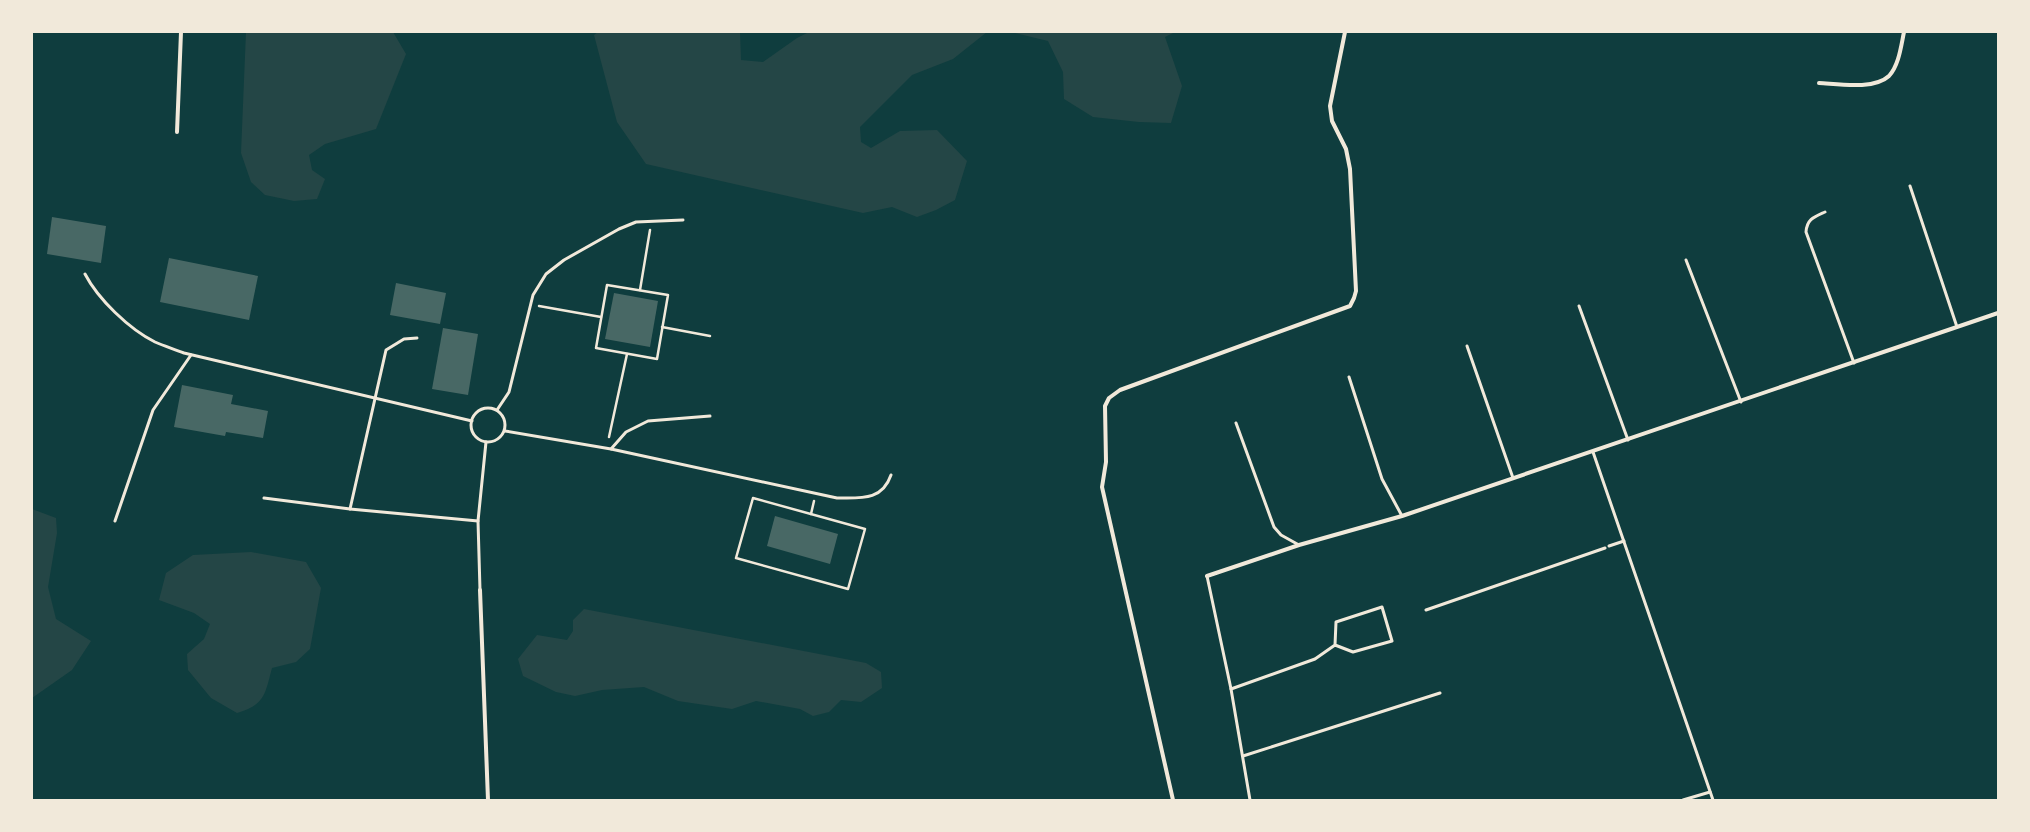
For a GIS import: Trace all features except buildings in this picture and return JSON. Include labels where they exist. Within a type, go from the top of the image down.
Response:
[{"type":"street","points":[[177,132],[181,32]]},
{"type":"street","points":[[1173,800],[1102,487],[1106,462],[1105,406],[1109,398],[1120,390],[1350,306],[1356,291],[1350,169],[1346,149],[1332,121],[1330,106],[1345,32]]},
{"type":"street","points":[[1819,83],[1859,85],[1876,82],[1888,76],[1894,68],[1904,32]]},
{"type":"street","points":[[1207,576],[1299,545],[1402,516],[1998,313]]},
{"type":"street","points":[[480,590],[488,800]]},
{"type":"lane","points":[[1910,186],[1957,327]]},
{"type":"lane","points":[[1825,212],[1810,220],[1806,226],[1806,232],[1854,363]]},
{"type":"lane","points":[[497,410],[509,392],[534,295],[546,274],[564,260],[619,229],[636,222],[683,220]]},
{"type":"lane","points":[[1686,260],[1740,402]]},
{"type":"lane","points":[[85,274],[93,289],[126,322],[154,341],[191,356],[375,397],[472,421]]},
{"type":"lane","points":[[1579,306],[1628,440]]},
{"type":"lane","points":[[350,509],[386,350],[404,339],[417,338]]},
{"type":"lane","points":[[1467,346],[1513,478]]},
{"type":"lane","points":[[115,521],[153,410],[191,356]]},
{"type":"lane","points":[[1349,377],[1382,478],[1402,516]]},
{"type":"lane","points":[[492,408],[497,410],[505,419],[505,431],[497,440],[486,442],[476,438],[473,433],[472,421],[476,413],[481,410],[492,408]]},
{"type":"lane","points":[[612,449],[626,432],[648,421],[710,416]]},
{"type":"lane","points":[[1236,422],[1274,527],[1281,535],[1299,545]]},
{"type":"lane","points":[[505,431],[612,449],[837,498],[862,498],[879,493],[887,486],[891,475]]},
{"type":"lane","points":[[480,590],[478,521],[486,442]]},
{"type":"lane","points":[[1593,452],[1713,800]]},
{"type":"lane","points":[[264,498],[350,509],[478,521]]},
{"type":"lane","points":[[1610,546],[1624,541]]},
{"type":"lane","points":[[1426,610],[1605,548]]},
{"type":"lane","points":[[1207,576],[1231,689],[1250,800]]},
{"type":"lane","points":[[1382,607],[1392,641],[1353,652],[1335,644],[1336,622],[1382,607]]},
{"type":"lane","points":[[1231,689],[1315,659],[1335,644]]},
{"type":"lane","points":[[1243,756],[1440,693]]},
{"type":"lane","points":[[1684,800],[1710,792]]},
{"type":"path","points":[[640,290],[651,221]]},
{"type":"path","points":[[607,284],[640,290],[668,295],[657,359],[596,348],[607,284]]},
{"type":"path","points":[[531,305],[602,317]]},
{"type":"path","points":[[662,327],[710,336]]},
{"type":"path","points":[[607,449],[627,354]]},
{"type":"path","points":[[753,498],[864,529],[848,589],[736,558],[753,498]]},
{"type":"shaded area","points":[[246,32],[393,32],[406,54],[376,129],[325,144],[309,155],[312,170],[325,179],[317,199],[294,201],[265,195],[251,182],[241,153]]},
{"type":"shaded area","points":[[598,32],[740,32],[741,60],[763,62],[797,38],[809,32],[987,32],[953,59],[912,75],[860,127],[861,142],[871,148],[900,131],[937,130],[967,161],[955,200],[936,210],[917,217],[892,207],[863,213],[646,164],[617,122],[594,35]]},
{"type":"shaded area","points":[[1011,32],[1175,32],[1165,37],[1182,86],[1171,123],[1139,122],[1093,117],[1064,99],[1063,72],[1048,41]]},
{"type":"shaded area","points":[[32,509],[56,518],[57,533],[48,587],[56,619],[91,641],[72,670],[32,698]]},
{"type":"shaded area","points":[[251,552],[306,562],[321,588],[310,649],[296,662],[272,668],[268,685],[259,702],[246,710],[237,713],[211,698],[188,670],[187,654],[204,639],[210,624],[194,613],[159,600],[166,573],[193,555]]},
{"type":"shaded area","points":[[584,609],[866,663],[881,672],[882,688],[861,702],[841,700],[829,712],[813,716],[800,709],[756,701],[732,709],[678,701],[644,687],[602,690],[575,696],[556,692],[523,676],[518,659],[537,635],[567,640],[573,631],[573,620]]}]
